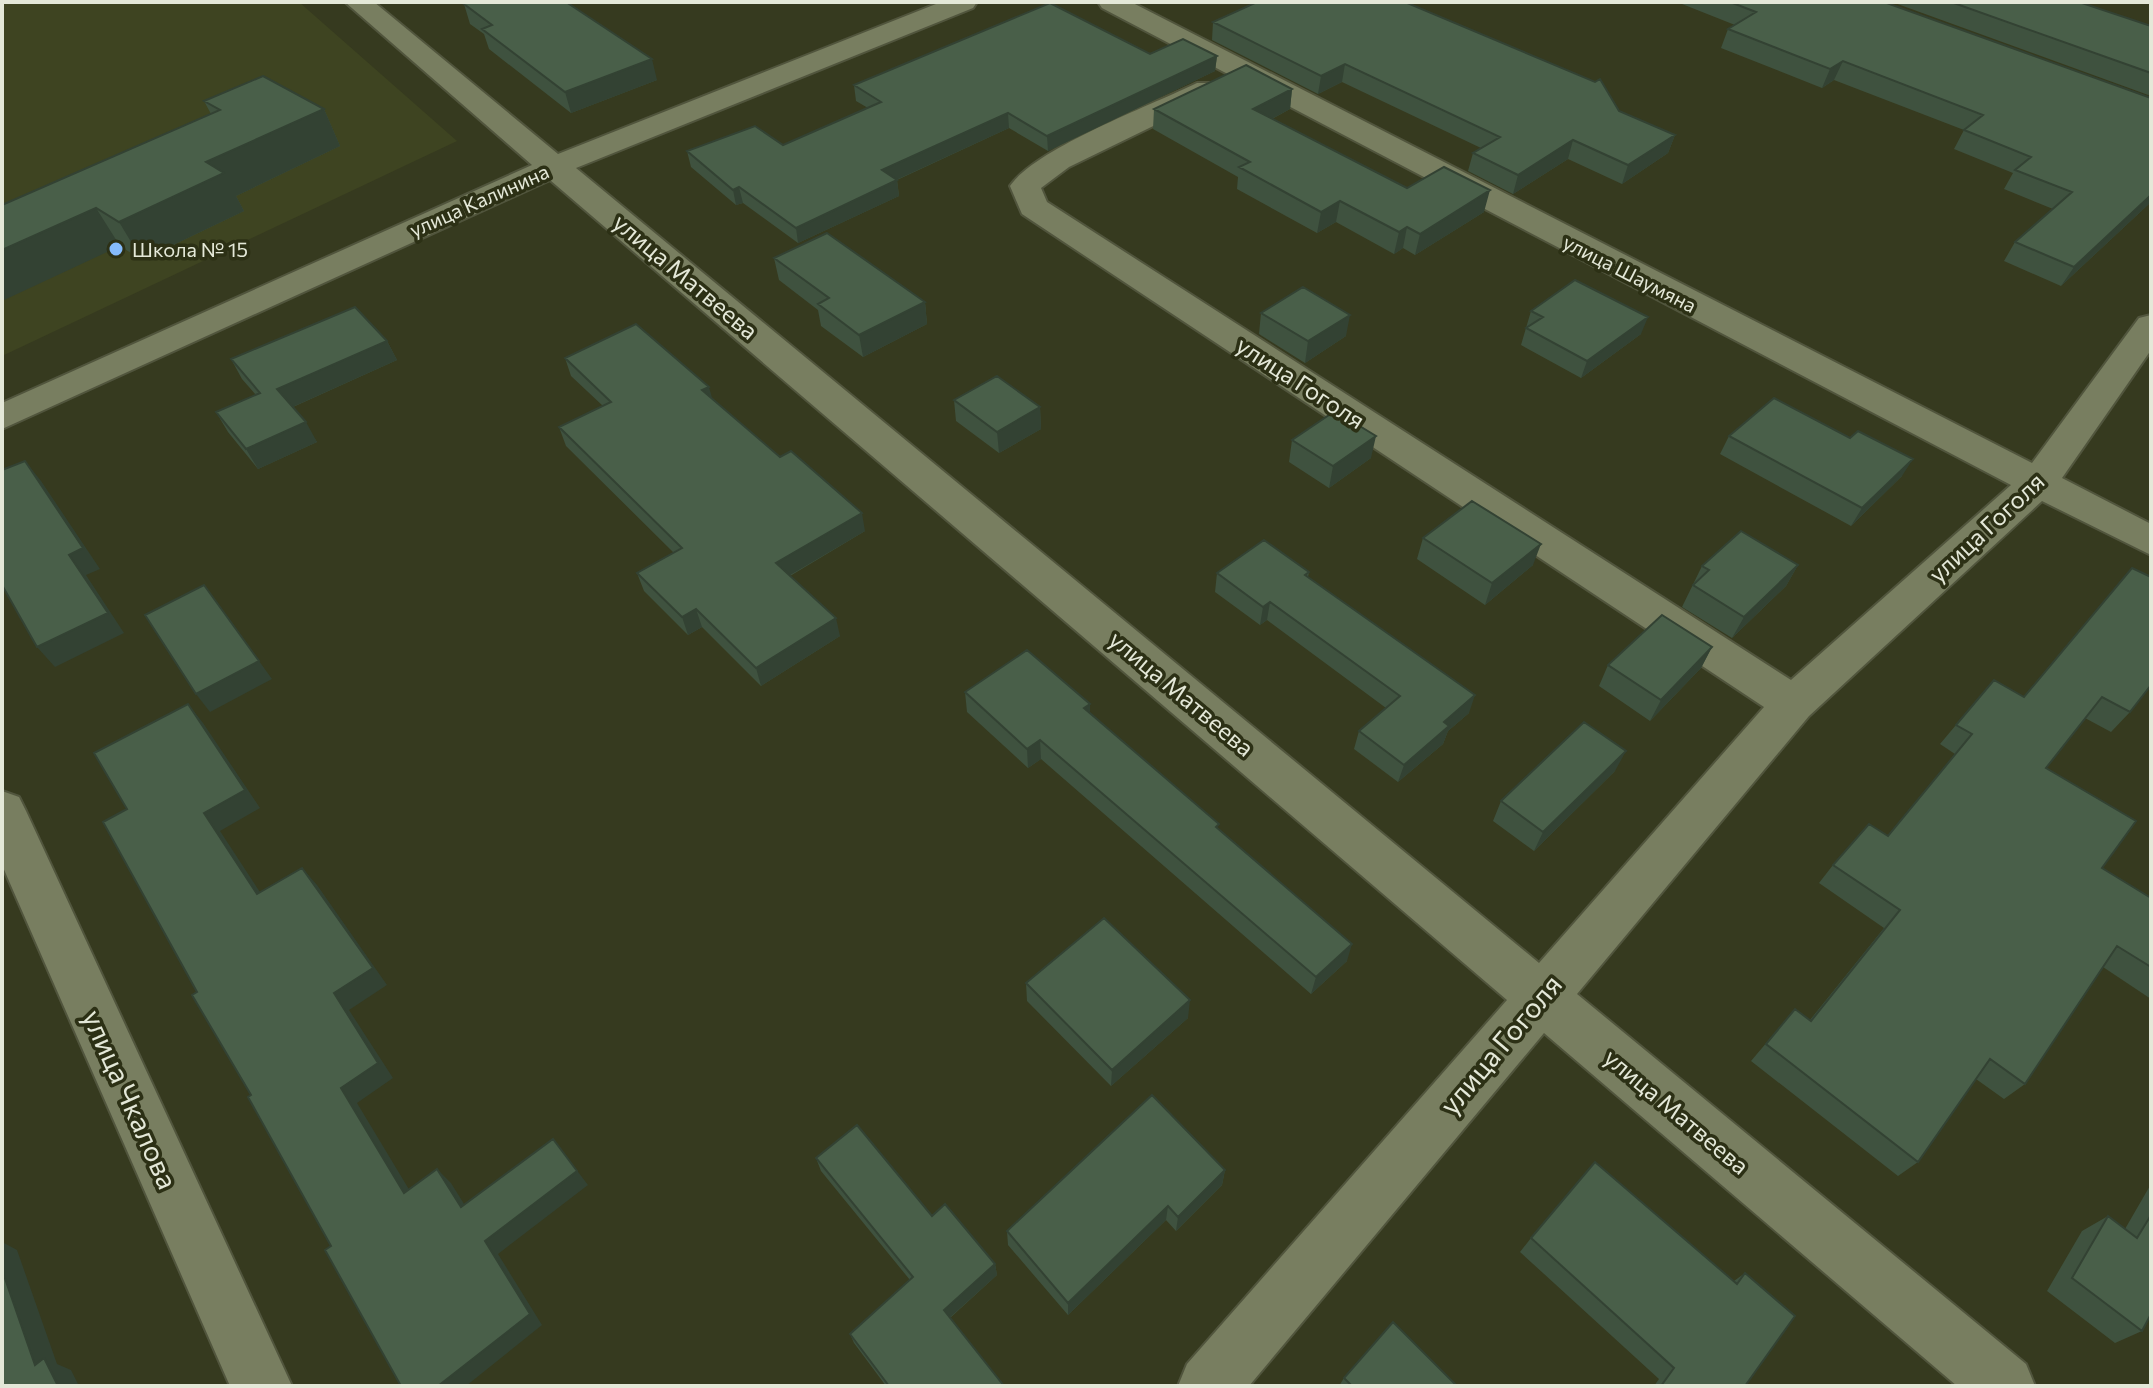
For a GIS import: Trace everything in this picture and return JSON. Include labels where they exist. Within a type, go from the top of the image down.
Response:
[{"type":"street","name":"улица Матвеева","points":[[358,2],[2004,1386]]},
{"type":"street","name":"улица Калинина","points":[[2,417],[555,166],[964,2]]},
{"type":"street","name":"улица Шаумяна","points":[[1111,2],[2151,541]]},
{"type":"street","name":"улица Гоголя","points":[[1242,72],[1058,161],[1025,186],[1033,207],[1793,704]]},
{"type":"street","name":"улица Гоголя","points":[[1209,1386],[1793,704],[2038,483],[2151,325]]},
{"type":"street","name":"улица Чкалова","points":[[2,811],[261,1386]]},
{"type":"shaded area","name":"Школа № 15","points":[[2,2],[299,2],[457,141],[2,356]]},
{"type":"building","points":[[566,2],[652,59],[565,92],[482,29],[492,25],[464,4]]},
{"type":"building","points":[[1257,2],[1405,2],[1595,82],[1600,79],[1619,111],[1675,135],[1628,165],[1573,140],[1518,175],[1473,153],[1500,137],[1345,64],[1321,76],[1213,22]]},
{"type":"building","points":[[1730,2],[1884,2],[2151,98],[2151,195],[2074,267],[2015,242],[2072,192],[2015,170],[2031,157],[1964,130],[1983,115],[1843,61],[1830,69],[1728,29],[1756,12]]},
{"type":"building","points":[[1951,2],[2079,2],[2151,26],[2151,73]]},
{"type":"building","points":[[1050,3],[1150,54],[1183,39],[1217,56],[1047,136],[1008,113],[882,170],[897,180],[796,228],[739,187],[733,190],[687,151],[755,126],[783,145],[881,102],[854,85]]},
{"type":"building","points":[[1246,65],[1292,89],[1253,109],[1407,188],[1444,167],[1490,190],[1420,234],[1407,227],[1399,232],[1340,201],[1321,212],[1239,167],[1250,162],[1154,109]]},
{"type":"building","points":[[263,76],[324,109],[206,162],[224,173],[119,222],[96,208],[2,250],[2,205],[220,110],[204,101]]},
{"type":"building","points":[[827,233],[925,302],[859,335],[818,304],[829,298],[774,258]]},
{"type":"building","points":[[1575,280],[1648,317],[1587,361],[1526,328],[1543,317],[1531,311]]},
{"type":"building","points":[[1303,287],[1350,315],[1308,341],[1261,313]]},
{"type":"building","points":[[355,307],[387,341],[277,389],[306,422],[246,449],[216,412],[260,393],[231,359]]},
{"type":"building","points":[[636,324],[709,387],[702,390],[780,457],[791,451],[862,513],[776,563],[836,618],[756,668],[696,609],[682,617],[637,573],[682,548],[559,427],[611,402],[565,358]]},
{"type":"building","points":[[997,376],[1040,407],[997,432],[954,400]]},
{"type":"building","points":[[1774,398],[1850,438],[1858,431],[1913,459],[1862,508],[1729,436]]},
{"type":"building","points":[[1335,411],[1376,436],[1333,466],[1292,440]]},
{"type":"building","points":[[25,461],[83,548],[69,555],[108,613],[37,647],[2,585],[2,470]]},
{"type":"building","points":[[1472,501],[1541,544],[1492,583],[1423,538]]},
{"type":"building","points":[[1741,531],[1798,565],[1744,617],[1693,585],[1709,570],[1702,566]]},
{"type":"building","points":[[1264,540],[1309,572],[1305,575],[1475,695],[1444,722],[1449,726],[1404,765],[1359,731],[1400,696],[1270,602],[1263,607],[1217,573]]},
{"type":"building","points":[[2132,568],[2151,577],[2151,685],[2130,712],[2102,697],[2046,768],[2136,821],[2102,868],[2151,898],[2151,967],[2117,946],[2025,1084],[1990,1059],[1918,1162],[1766,1044],[1795,1009],[1811,1021],[1900,910],[1833,865],[1869,824],[1888,836],[1972,734],[1956,725],[1994,680],[2024,697]]},
{"type":"building","points":[[204,585],[259,661],[196,694],[145,615]]},
{"type":"building","points":[[1662,615],[1712,647],[1661,700],[1608,665]]},
{"type":"building","points":[[1027,650],[1090,704],[1084,708],[1352,944],[1316,977],[1040,740],[1027,749],[965,692]]},
{"type":"building","points":[[188,704],[245,790],[204,813],[257,894],[302,868],[373,968],[334,993],[378,1063],[341,1088],[404,1193],[437,1169],[461,1207],[553,1139],[577,1171],[485,1241],[530,1314],[438,1386],[401,1386],[325,1250],[331,1246],[248,1097],[251,1095],[192,995],[197,992],[103,822],[127,809],[94,753]]},
{"type":"building","points":[[1584,722],[1626,751],[1543,832],[1501,801]]},
{"type":"building","points":[[1104,918],[1190,1000],[1112,1070],[1026,983]]},
{"type":"building","points":[[1152,1095],[1225,1170],[1178,1217],[1168,1206],[1068,1303],[1007,1231]]},
{"type":"building","points":[[857,1125],[932,1216],[945,1204],[995,1264],[944,1310],[1004,1386],[889,1386],[850,1334],[913,1277],[816,1158]]},
{"type":"building","points":[[1595,1162],[1737,1284],[1745,1273],[1795,1316],[1745,1386],[1661,1386],[1674,1368],[1531,1238]]},
{"type":"building","points":[[2151,1215],[2151,1314],[2142,1331],[2072,1278],[2108,1216],[2137,1238]]},
{"type":"building","points":[[2,1270],[35,1365],[44,1358],[58,1386],[2,1386]]},
{"type":"building","points":[[1393,1322],[1457,1386],[1352,1386],[1344,1378]]},
{"type":"place","name":"Школа № 15","points":[[116,249]]}]
